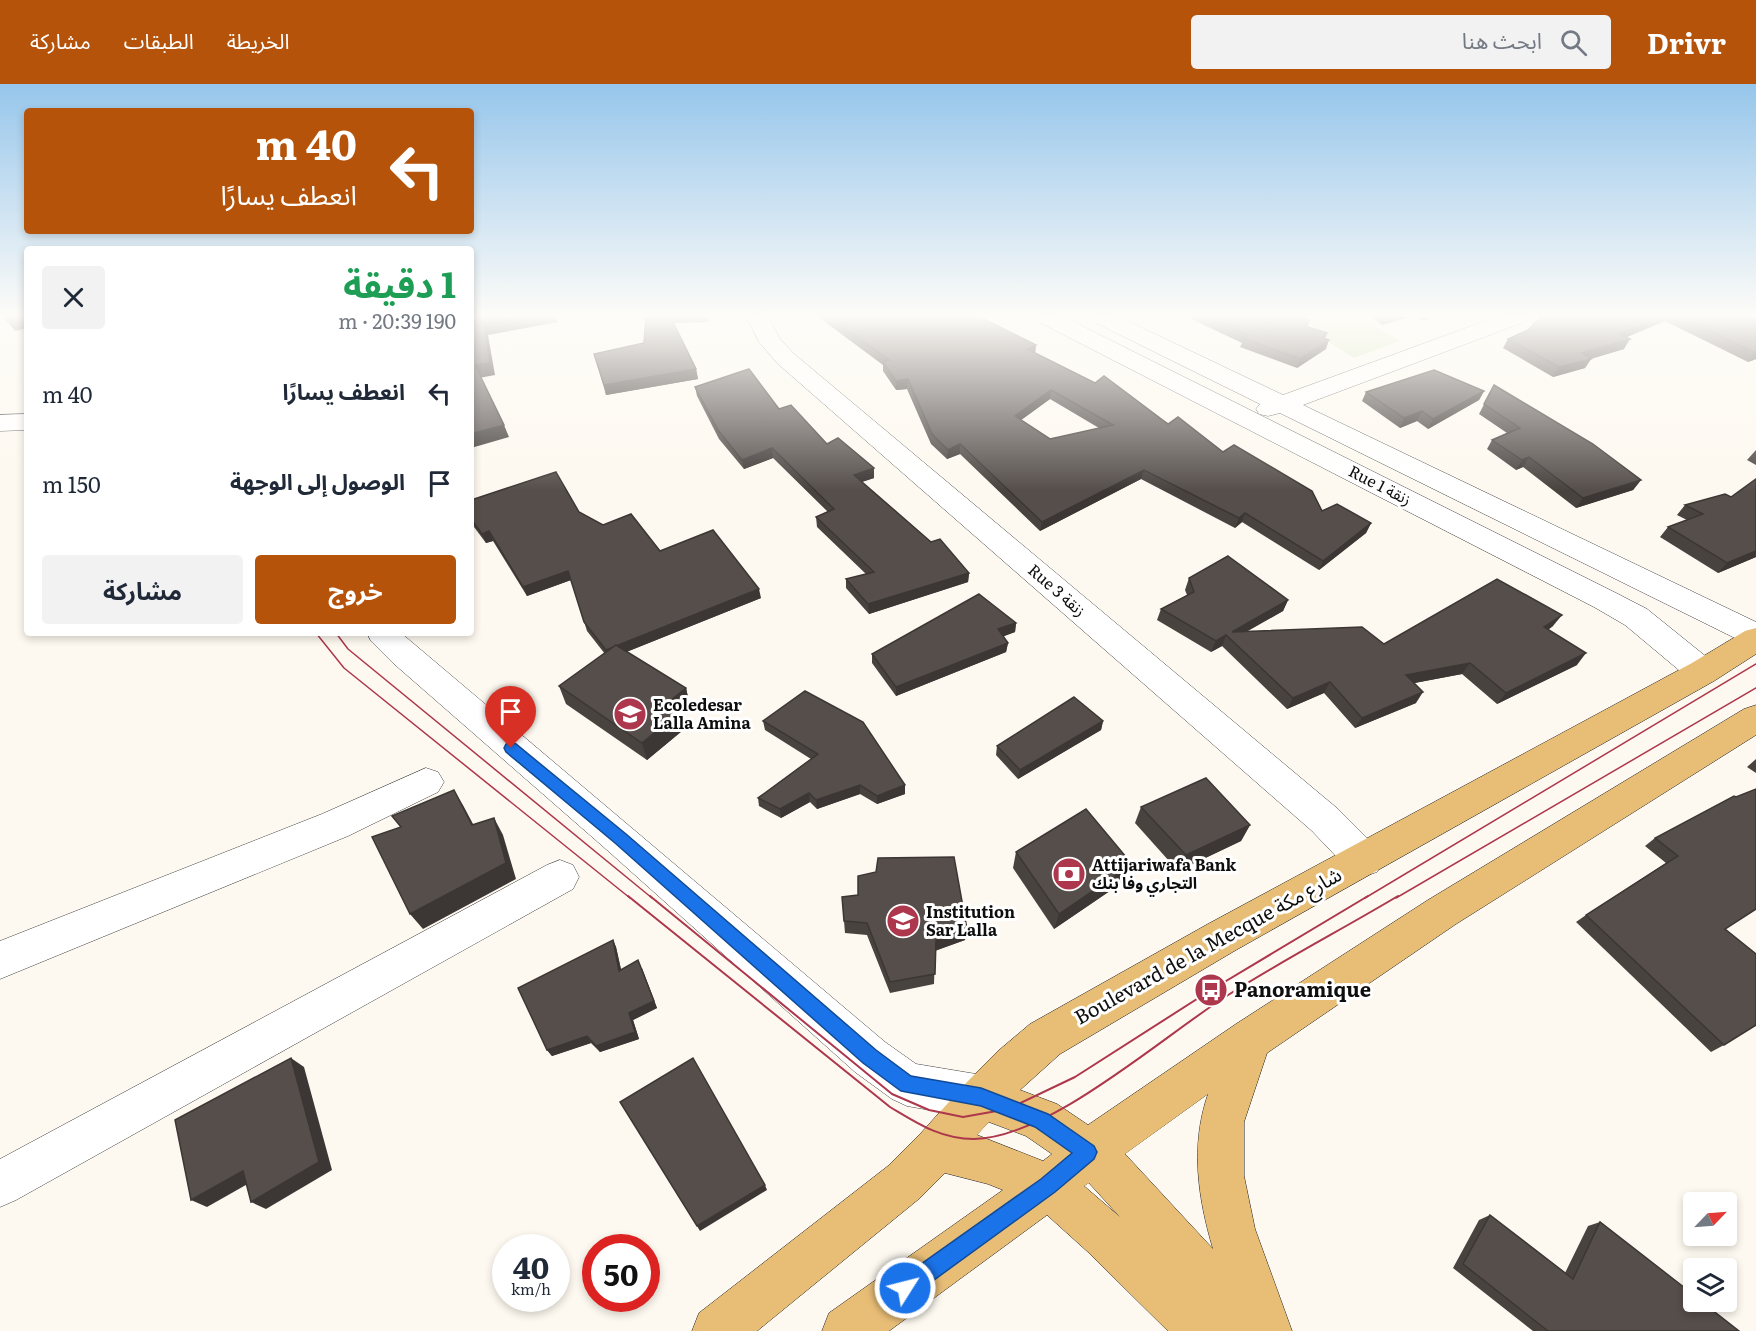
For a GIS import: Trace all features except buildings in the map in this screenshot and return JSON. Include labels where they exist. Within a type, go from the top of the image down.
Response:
[{"type":"main road","name":"Boulevard de la Mecque شارع مكة","points":[[717,1331],[870,1211],[937,1149],[981,1097],[1045,1039],[1212,943],[1703,672],[1756,637]]},
{"type":"main road","points":[[847,1331],[1048,1186],[1088,1152],[1251,1039],[1442,912],[1756,718]]},
{"type":"main road","points":[[1251,1039],[1222,1120],[1219,1157],[1222,1191],[1232,1233],[1267,1331]]},
{"type":"main road","points":[[981,1097],[1041,1120],[1088,1152],[1137,1199],[1255,1331]]},
{"type":"main road","points":[[937,1149],[989,1161],[1048,1186],[1105,1235],[1204,1331]]},
{"type":"street","name":"Rue 3 زنقة","points":[[804,374],[1325,820],[1364,860]]},
{"type":"street","name":"Rue 1 زنقة","points":[[1161,374],[1636,617],[1703,672]]},
{"type":"street","name":"Rue 1 زنقة","points":[[1220,374],[1756,637]]},
{"type":"street","points":[[1247,417],[1362,374]]},
{"type":"street","points":[[0,423],[24,422]]},
{"type":"street","points":[[385,636],[404,655],[621,839],[870,1057],[907,1084],[981,1097]]},
{"type":"street","points":[[0,960],[335,825],[426,782]]},
{"type":"street","points":[[0,1184],[560,877]]},
{"type":"tram line","points":[[318,636],[344,668],[630,898]]},
{"type":"tram line","points":[[338,636],[348,649],[652,898]]},
{"type":"tram line","points":[[1365,898],[1756,664]]},
{"type":"tram line","points":[[1396,898],[1756,688]]},
{"type":"tram line","points":[[628,896],[890,1107],[940,1133],[974,1139],[1004,1134],[1036,1122],[1070,1104],[1104,1083],[1225,997],[1398,896]]},
{"type":"tram line","points":[[650,896],[892,1094],[929,1110],[963,1117],[1008,1109],[1075,1077],[1211,990],[1368,896]]},
{"type":"place","name":"Ecoledesar Lalla Amina","points":[[630,714]]},
{"type":"place","name":"Attijariwafa Bank التجاري وفا بنك","points":[[1069,874]]},
{"type":"place","name":"Institution Sar Lalla","points":[[903,921]]},
{"type":"place","name":"Panoramique","points":[[1211,990]]},
{"type":"route","points":[[511,748],[621,839],[870,1057],[907,1084],[925,1089],[981,1097],[1041,1120],[1088,1152],[1048,1186],[905,1288]]}]
